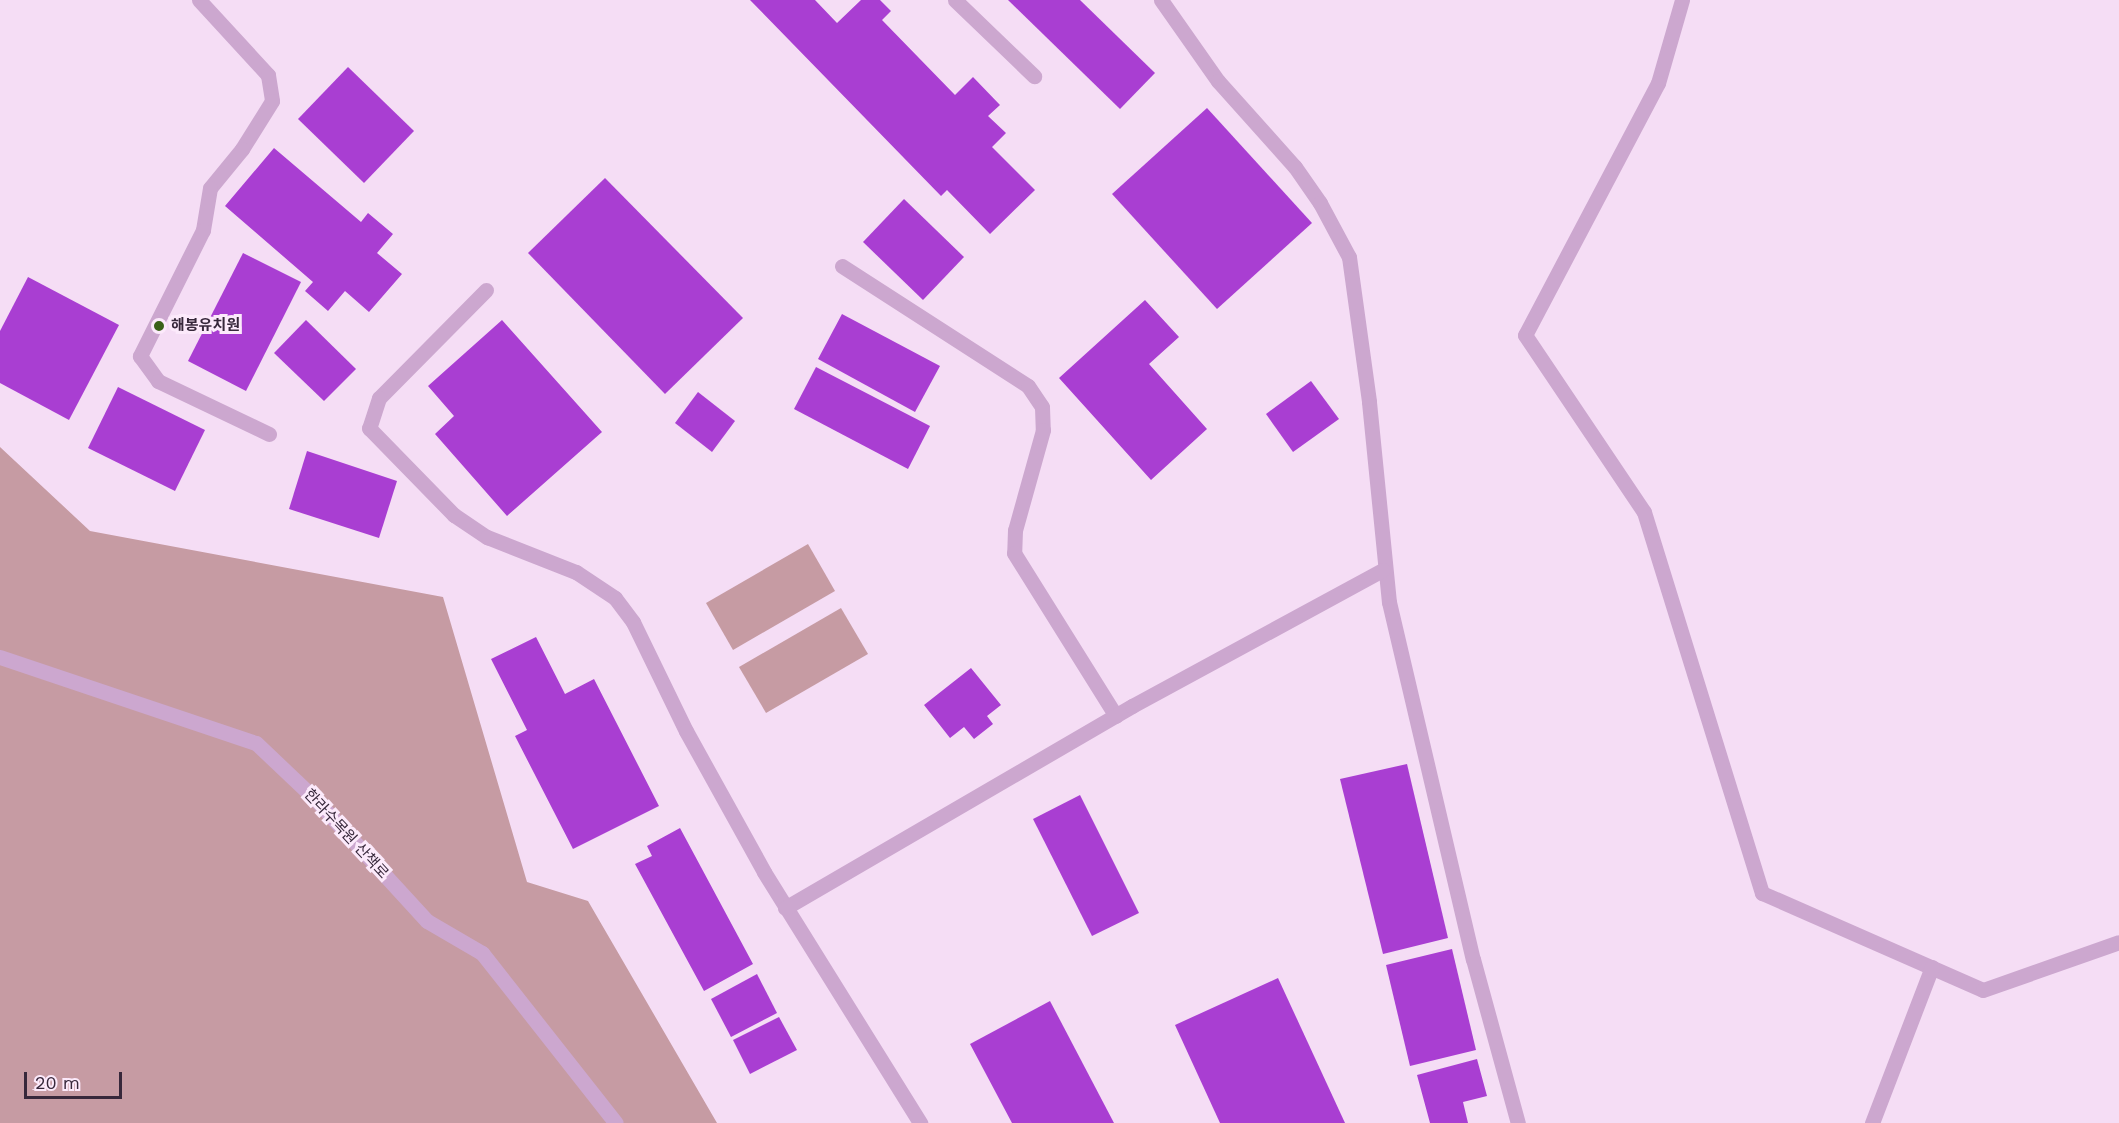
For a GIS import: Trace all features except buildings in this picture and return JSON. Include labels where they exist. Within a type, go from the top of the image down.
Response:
[{"type":"street","points":[[199,0],[268,75],[272,100],[242,149],[210,188],[203,230],[140,356],[158,381],[269,434]]},
{"type":"street","points":[[955,0],[1034,76]]},
{"type":"street","points":[[1161,0],[1218,81],[1294,167],[1320,203],[1349,257],[1369,402],[1383,570],[1460,903],[1518,1123]]},
{"type":"street","points":[[1682,0],[1658,83],[1525,335],[1644,512],[1762,892],[1983,990],[2119,942]]},
{"type":"street","points":[[843,266],[1028,386],[1041,407],[1043,430],[1015,530],[1014,553],[1116,716]]},
{"type":"street","points":[[486,290],[379,398],[369,428],[454,515],[487,537],[576,572],[615,598],[633,622],[686,731],[785,909],[920,1123]]},
{"type":"street","points":[[785,909],[1116,716],[1383,570]]},
{"type":"street","name":"한라수목원 산책로","points":[[0,657],[256,743],[316,800],[427,921],[482,953],[616,1123]]},
{"type":"street","points":[[1872,1123],[1932,967]]},
{"type":"shaded area","points":[[0,447],[90,531],[443,597],[527,882],[588,901],[717,1123],[0,1123]]},
{"type":"shaded area","points":[[808,544],[835,591],[733,650],[706,603]]},
{"type":"shaded area","points":[[841,608],[868,654],[766,713],[739,667]]},
{"type":"place","name":"해봉유치원","points":[[159,326]]}]
